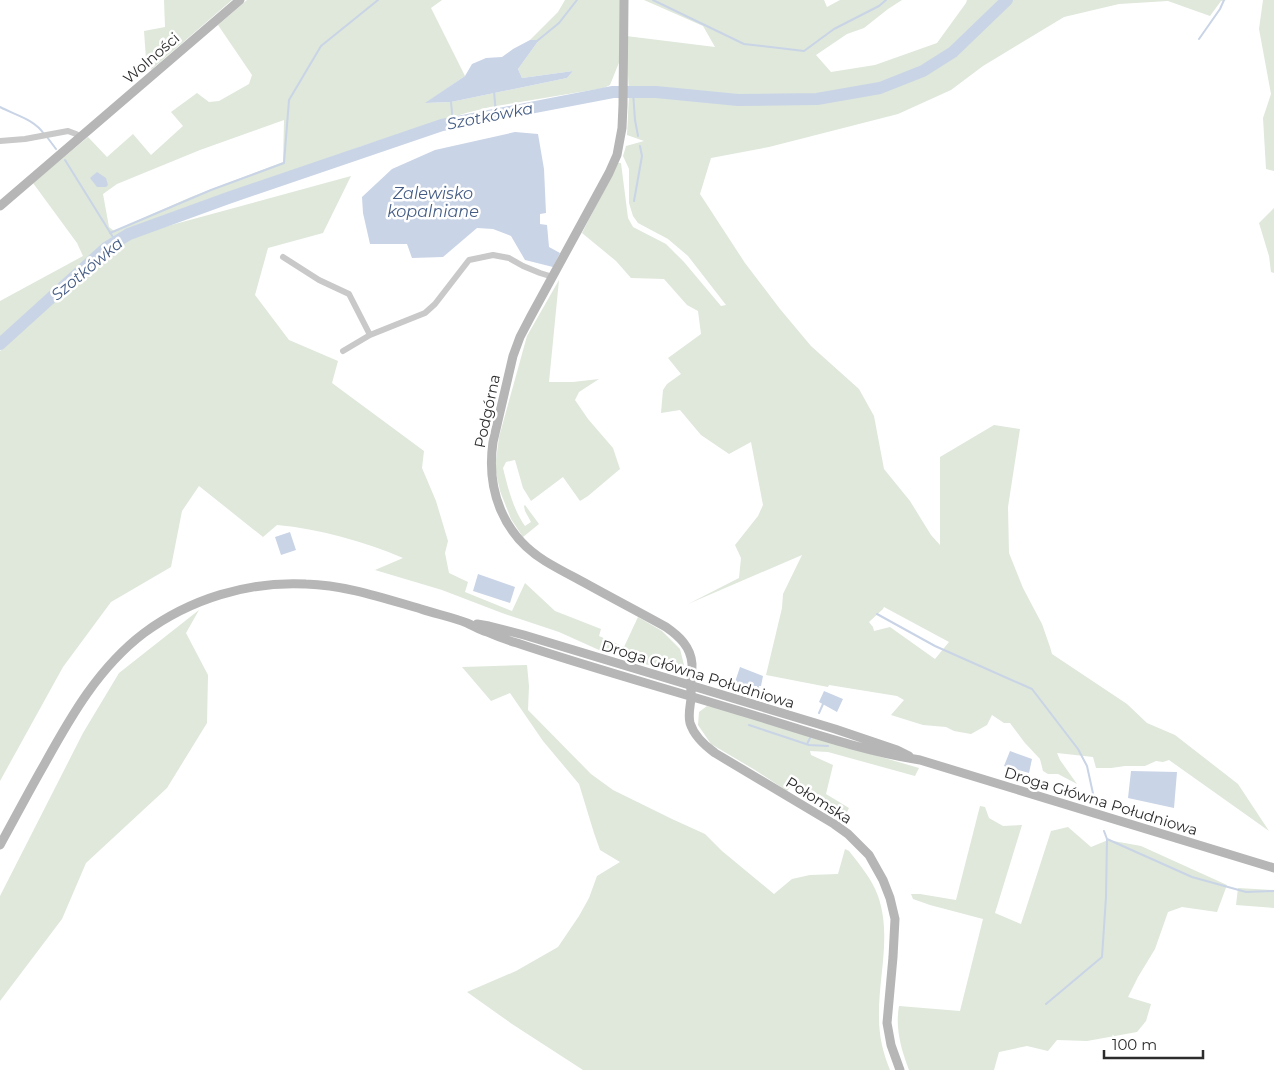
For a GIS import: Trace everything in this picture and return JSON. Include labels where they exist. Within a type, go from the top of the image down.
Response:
[{"type":"main road","name":"Wolności","points":[[0,206],[76,134],[240,0]]},
{"type":"main road","name":"Podgórna","points":[[624,0],[624,105],[617,155],[610,173],[524,330],[513,356],[493,442],[491,470],[496,499],[511,530],[532,551],[543,560],[634,610]]},
{"type":"main road","name":"Droga Główna Południowa","points":[[0,845],[61,733],[96,680],[117,656],[138,637],[181,610],[218,595],[273,584],[309,584],[370,594],[466,623],[520,644],[852,745],[920,760]]},
{"type":"main road","name":"Połomska","points":[[634,610],[672,631],[685,645],[690,654],[692,664],[690,723],[701,742],[848,834],[868,855],[883,880],[895,919],[894,957],[887,1023],[891,1045],[900,1070]]},
{"type":"main road","name":"Droga Główna Południowa","points":[[466,623],[489,626],[524,635],[861,738],[920,760],[1274,868]]},
{"type":"street","points":[[0,141],[45,135],[76,134]]},
{"type":"street","points":[[343,351],[370,335],[425,312],[435,304],[469,260],[493,255],[509,258],[540,273],[553,276]]},
{"type":"street","points":[[283,256],[319,280],[349,294],[370,335]]},
{"type":"shaded area","points":[[164,0],[232,0],[151,70],[146,59],[144,31],[165,27]]},
{"type":"shaded area","points":[[247,0],[442,0],[431,8],[465,76],[426,103],[451,102],[567,78],[573,71],[522,78],[518,69],[539,40],[530,40],[558,12],[565,0],[622,0],[620,60],[610,85],[604,88],[490,107],[466,113],[362,146],[121,235],[89,259],[0,340],[0,301],[83,256],[77,243],[33,183],[88,137],[107,157],[133,134],[151,155],[183,126],[171,112],[197,93],[209,102],[219,101],[249,84],[252,75],[218,25]],"holes":[[[284,120],[283,162],[191,197],[114,231],[109,227],[103,194],[117,184],[200,150]]]},
{"type":"shaded area","points":[[644,0],[824,0],[827,7],[840,0],[902,0],[864,28],[847,34],[816,55],[831,72],[875,65],[937,43],[967,0],[1227,0],[1221,1],[1210,16],[1168,1],[1119,4],[1064,17],[983,66],[951,90],[898,114],[769,147],[711,158],[700,194],[745,263],[780,309],[811,346],[859,389],[874,416],[884,469],[910,501],[931,535],[940,545],[940,457],[994,425],[1020,429],[1008,507],[1009,553],[1023,588],[1042,624],[1052,654],[1127,704],[1147,723],[1175,735],[1238,784],[1269,831],[1169,760],[1163,762],[1156,761],[1145,766],[1096,768],[1093,757],[1057,753],[1077,784],[1058,774],[1048,774],[1043,771],[1040,759],[1010,723],[1004,723],[992,715],[987,725],[971,734],[954,731],[946,727],[923,725],[891,715],[904,700],[897,696],[829,685],[828,687],[766,675],[782,608],[783,594],[802,555],[688,604],[739,578],[741,558],[735,545],[758,516],[763,505],[751,442],[729,454],[701,435],[680,410],[661,413],[663,390],[667,384],[681,374],[668,358],[701,334],[698,311],[687,305],[664,279],[631,278],[616,261],[582,233],[618,163],[621,163],[628,218],[633,227],[666,244],[684,262],[721,306],[726,305],[688,256],[668,239],[638,223],[633,216],[629,203],[629,169],[623,156],[626,146],[644,141],[627,135],[629,94],[626,36],[715,47],[703,26]],"holes":[[[884,607],[949,642],[935,659],[890,627],[874,631],[869,622]]]},
{"type":"shaded area","points":[[1263,0],[1274,0],[1274,171],[1266,169],[1263,118],[1271,94],[1259,29]]},
{"type":"shaded area","points":[[351,176],[323,233],[268,248],[255,295],[289,340],[338,361],[332,383],[424,451],[422,468],[436,501],[448,541],[445,553],[449,573],[468,582],[465,592],[512,611],[525,583],[555,611],[601,629],[599,636],[624,647],[638,617],[662,631],[680,649],[684,665],[678,674],[599,650],[559,632],[442,590],[375,570],[403,558],[357,541],[309,529],[277,525],[263,537],[199,486],[182,511],[171,567],[111,602],[63,667],[0,781],[0,351],[94,263],[117,245],[142,233]]},
{"type":"shaded area","points":[[1274,208],[1274,273],[1271,272],[1269,256],[1259,223]]},
{"type":"shaded area","points":[[559,280],[549,382],[599,379],[579,392],[575,400],[588,419],[613,448],[620,469],[580,501],[563,477],[531,501],[523,488],[515,460],[506,462],[503,468],[517,513],[525,526],[531,522],[525,511],[525,505],[539,524],[523,537],[511,519],[500,491],[495,468],[499,437],[527,336]]},
{"type":"shaded area","points":[[199,610],[186,633],[208,675],[207,723],[167,788],[86,863],[62,919],[0,1001],[0,896],[83,733],[119,673]]},
{"type":"shaded area","points":[[527,665],[529,686],[528,710],[591,774],[613,790],[705,834],[722,851],[774,894],[792,879],[810,875],[838,874],[845,849],[849,851],[872,884],[882,911],[884,941],[879,1025],[885,1057],[890,1070],[583,1070],[467,992],[516,971],[558,947],[589,898],[597,876],[620,862],[600,850],[579,784],[543,741],[510,693],[491,701],[462,667]]},
{"type":"shaded area","points":[[707,706],[919,768],[915,776],[828,752],[810,751],[811,755],[833,765],[826,794],[849,808],[842,822],[829,813],[831,806],[826,804],[821,808],[792,785],[787,791],[711,744],[698,725],[699,712]]},
{"type":"shaded area","points":[[980,806],[985,807],[989,818],[1003,826],[1022,825],[995,913],[1021,924],[1051,831],[1068,827],[1091,847],[1108,840],[1141,846],[1227,885],[1217,912],[1182,907],[1168,912],[1155,949],[1128,997],[1151,1004],[1146,1021],[1137,1032],[1087,1041],[1057,1040],[1048,1051],[1027,1046],[999,1052],[994,1070],[909,1070],[899,1038],[899,1006],[960,1011],[983,919],[930,905],[913,899],[911,894],[956,900]]},
{"type":"shaded area","points":[[1238,888],[1274,890],[1274,908],[1236,905]]},
{"type":"water","points":[[530,40],[539,40],[518,69],[522,78],[573,71],[567,78],[451,102],[425,103],[465,76],[472,64],[486,58],[502,57]]},
{"type":"water","name":"Zalewisko kopalniane","points":[[515,132],[538,134],[544,169],[546,213],[540,214],[540,224],[547,225],[549,247],[560,253],[553,267],[525,260],[511,236],[493,229],[477,228],[443,257],[412,258],[407,244],[370,244],[363,213],[362,197],[392,169],[435,150]]},
{"type":"water","points":[[97,172],[106,178],[108,185],[106,187],[97,187],[90,178]]},
{"type":"water","points":[[290,532],[296,550],[281,555],[275,537]]},
{"type":"water","points":[[478,574],[515,587],[510,603],[473,591]]},
{"type":"water","points":[[740,667],[763,676],[761,686],[735,682]]},
{"type":"water","points":[[824,691],[843,699],[837,712],[819,702]]},
{"type":"water","points":[[1010,751],[1032,759],[1029,773],[1004,766]]},
{"type":"water","points":[[1131,771],[1177,772],[1174,808],[1128,798]]},
{"type":"waterway","points":[[110,233],[211,190],[284,163],[289,100],[321,46],[378,0]]},
{"type":"waterway","points":[[537,41],[559,23],[577,0]]},
{"type":"waterway","points":[[653,0],[744,44],[804,51],[834,29],[879,6],[886,0]]},
{"type":"waterway","name":"Szotkówka","points":[[0,344],[106,248],[129,234],[228,198],[442,125],[613,92],[656,92],[738,100],[817,99],[880,88],[923,71],[953,52],[1007,0]]},
{"type":"waterway","points":[[1199,39],[1224,0]]},
{"type":"waterway","points":[[494,91],[496,114]]},
{"type":"waterway","points":[[633,92],[638,136]]},
{"type":"waterway","points":[[451,102],[453,123]]},
{"type":"waterway","points":[[0,107],[30,121],[44,134]]},
{"type":"waterway","points":[[47,137],[56,149]]},
{"type":"waterway","points":[[634,201],[642,156],[640,146]]},
{"type":"waterway","points":[[65,160],[116,242]]},
{"type":"waterway","points":[[877,614],[935,646],[1032,689],[1078,749],[1087,766],[1094,798]]},
{"type":"waterway","points":[[758,686],[759,695]]},
{"type":"waterway","points":[[819,713],[823,704]]},
{"type":"waterway","points":[[749,725],[809,745],[828,746]]},
{"type":"waterway","points":[[807,744],[810,738]]},
{"type":"waterway","points":[[1046,1004],[1102,957],[1107,839],[1104,831]]},
{"type":"waterway","points":[[1107,839],[1192,877],[1246,892],[1274,891]]}]
